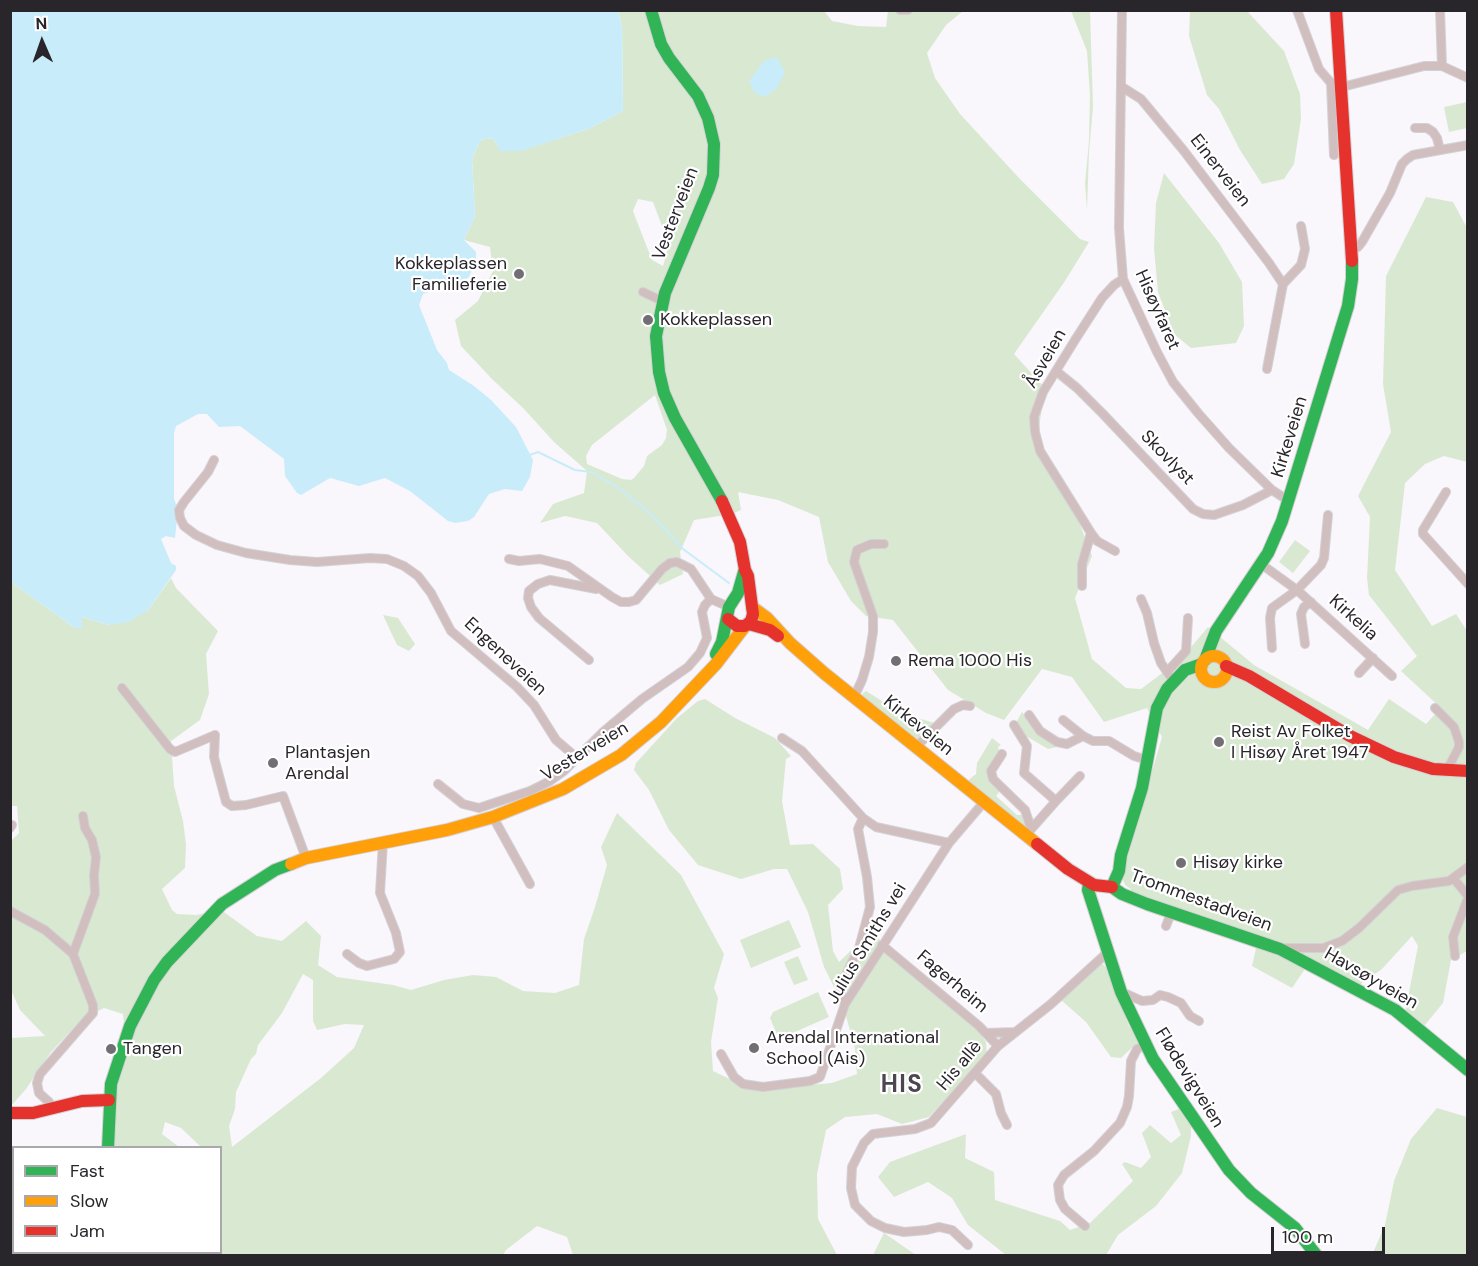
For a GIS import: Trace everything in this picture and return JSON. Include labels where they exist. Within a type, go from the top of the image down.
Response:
[{"type":"main road","name":"Vesterveien","points":[[651,10],[661,44],[698,96],[708,118],[715,159],[713,175],[706,196],[662,301],[656,336],[659,372],[664,393],[675,418],[732,520],[748,576],[751,606]]},
{"type":"main road","name":"Kirkeveien","points":[[1203,662],[1216,631],[1261,564],[1275,538],[1289,501],[1345,320],[1350,292],[1352,248],[1338,84],[1336,10]]},
{"type":"main road","name":"Vesterveien","points":[[707,673],[722,642],[730,610],[745,570]]},
{"type":"main road","points":[[740,600],[751,606],[753,614],[747,625],[734,624],[730,610],[740,600]]},
{"type":"main road","name":"Kirkeveien","points":[[751,606],[790,643],[854,697],[984,802],[1028,832],[1089,883],[1108,886]]},
{"type":"main road","points":[[1218,682],[1224,677],[1225,664],[1221,652],[1222,622]]},
{"type":"main road","name":"Vesterveien","points":[[108,1146],[109,1101],[115,1068],[130,1026],[154,980],[167,962],[222,904],[275,870],[306,858],[447,830],[493,817],[563,789],[621,755],[661,722],[716,664],[747,625]]},
{"type":"main road","name":"Kirkeveien","points":[[747,625],[770,630],[790,643]]},
{"type":"main road","points":[[1108,886],[1118,878],[1121,855],[1142,788],[1157,708],[1171,677],[1217,657],[1225,664],[1373,748],[1407,762],[1447,770],[1467,771]]},
{"type":"main road","points":[[1203,662],[1201,672],[1204,678]]},
{"type":"main road","points":[[1171,677],[1204,678],[1211,682],[1230,680],[1246,682],[1275,691]]},
{"type":"main road","name":"Flødevigveien","points":[[1089,883],[1088,890],[1121,992],[1145,1045],[1210,1145],[1229,1170],[1251,1193],[1295,1228],[1317,1256]]},
{"type":"main road","name":"Trommestadveien","points":[[1108,886],[1122,894],[1171,913],[1280,949]]},
{"type":"main road","name":"Havsøyveien","points":[[1280,949],[1395,1010],[1467,1070]]},
{"type":"main road","points":[[10,1113],[33,1113],[82,1101],[109,1101]]},
{"type":"street","points":[[900,10],[909,10]]},
{"type":"street","name":"Hisøyfaret","points":[[1122,10],[1119,228],[1123,279],[1173,381],[1229,448],[1272,490],[1289,501]]},
{"type":"street","points":[[1297,10],[1319,69],[1338,84]]},
{"type":"street","points":[[1440,10],[1442,66]]},
{"type":"street","points":[[1338,84],[1424,66],[1442,66],[1467,78]]},
{"type":"street","points":[[1334,154],[1338,84]]},
{"type":"street","name":"Einerveien","points":[[1122,87],[1141,99],[1184,151],[1257,246],[1283,284]]},
{"type":"street","points":[[1415,128],[1426,128],[1433,132],[1440,150]]},
{"type":"street","points":[[1352,248],[1358,247],[1362,242],[1390,193],[1402,164],[1407,159],[1413,155],[1467,145]]},
{"type":"street","points":[[1267,369],[1283,284],[1301,265],[1305,249],[1301,226]]},
{"type":"street","name":"Åsveien","points":[[1115,551],[1097,541],[1091,533],[1040,451],[1034,417],[1043,392],[1102,298],[1123,279]]},
{"type":"street","points":[[643,292],[662,301]]},
{"type":"street","name":"Skovlyst","points":[[1056,371],[1103,414],[1193,509],[1203,514],[1214,515],[1243,505],[1272,490]]},
{"type":"street","name":"Engeneveien","points":[[214,460],[208,472],[179,510],[184,526],[196,535],[217,545],[246,553],[317,562],[387,559],[405,566],[418,576],[431,593],[451,631],[518,687],[534,705],[556,740],[576,757]]},
{"type":"street","points":[[1446,492],[1423,530],[1467,584]]},
{"type":"street","points":[[1272,648],[1270,618],[1272,608],[1297,590],[1321,565],[1324,558],[1328,515]]},
{"type":"street","points":[[1082,586],[1082,564],[1091,533]]},
{"type":"street","points":[[854,697],[862,680],[873,632],[873,616],[854,562],[857,550],[871,544],[884,544]]},
{"type":"street","points":[[509,559],[519,561],[540,559],[568,566],[621,602],[636,600],[662,569],[670,563],[677,562],[691,569],[711,599],[730,610]]},
{"type":"street","name":"Kirkelia","points":[[1261,564],[1297,590],[1392,676]]},
{"type":"street","points":[[589,660],[539,618],[531,607],[528,598],[529,591],[538,584],[550,580],[603,591]]},
{"type":"street","points":[[1141,598],[1154,643],[1171,677]]},
{"type":"street","points":[[438,784],[463,804],[479,807],[530,791],[550,781],[564,771],[576,757],[642,699],[688,667],[700,653],[707,638],[702,612],[711,599]]},
{"type":"street","name":"Kirkelia","points":[[1305,644],[1301,614],[1304,607],[1311,602]]},
{"type":"street","points":[[1171,677],[1186,651],[1188,618]]},
{"type":"street","name":"Kirkelia","points":[[1359,673],[1373,658]]},
{"type":"street","points":[[122,688],[170,749],[175,752],[215,735],[214,757],[226,802],[232,806],[246,805],[283,796],[306,858]]},
{"type":"street","points":[[916,747],[954,709],[963,705],[970,706]]},
{"type":"street","points":[[1435,708],[1454,727],[1463,749],[1447,770]]},
{"type":"street","points":[[1029,715],[1041,731],[1057,742],[1067,744],[1083,736]]},
{"type":"street","points":[[1063,720],[1093,741],[1108,741],[1134,756],[1147,760]]},
{"type":"street","points":[[1014,725],[1027,746],[1024,773],[1056,801]]},
{"type":"street","points":[[782,738],[802,751],[863,818],[876,827],[948,843]]},
{"type":"street","name":"Kirkeveien","points":[[1002,754],[991,771],[993,779],[1025,810],[1028,832]]},
{"type":"street","points":[[1028,832],[1080,777]]},
{"type":"street","name":"Julius Smiths vei","points":[[721,1054],[728,1068],[743,1084],[763,1086],[816,1080],[820,1077],[845,1004],[948,843],[984,802]]},
{"type":"street","points":[[73,954],[95,894],[96,857],[83,816]]},
{"type":"street","points":[[493,817],[530,884]]},
{"type":"street","points":[[845,1004],[840,991],[841,986],[859,948],[870,908],[858,829],[863,818]]},
{"type":"street","points":[[347,954],[367,966],[394,959],[400,952],[396,933],[380,893],[383,842]]},
{"type":"street","points":[[1455,956],[1453,937],[1467,897],[1454,879],[1467,867]]},
{"type":"street","name":"Trommestadveien","points":[[1280,949],[1323,948],[1342,941],[1359,928],[1398,890],[1454,879]]},
{"type":"street","points":[[10,911],[45,930],[73,954],[93,1005],[93,1013],[40,1074],[37,1083],[39,1093],[53,1109]]},
{"type":"street","points":[[1166,926],[1171,913]]},
{"type":"street","name":"Fagerheim","points":[[882,945],[986,1033],[998,1046]]},
{"type":"street","name":"His allè","points":[[968,1245],[952,1230],[939,1227],[904,1232],[885,1228],[871,1221],[855,1205],[851,1188],[852,1167],[864,1143],[873,1134],[915,1130],[931,1123],[998,1046],[1051,1004],[1108,952]]},
{"type":"street","points":[[1121,992],[1143,1001],[1153,1000],[1160,995],[1168,997],[1181,1003],[1190,1016],[1199,1021]]},
{"type":"street","points":[[986,1033],[1015,1032]]},
{"type":"street","points":[[1085,1226],[1065,1209],[1060,1200],[1058,1185],[1064,1175],[1094,1151],[1120,1123],[1130,1096],[1131,1061],[1137,1049],[1145,1045]]},
{"type":"street","points":[[975,1074],[996,1094],[1007,1125]]},
{"type":"green space","points":[[618,11],[824,11],[832,21],[858,26],[886,27],[888,11],[963,11],[946,25],[927,53],[935,78],[960,114],[1019,178],[1080,239],[1089,242],[1014,354],[1045,388],[1038,434],[1054,475],[1076,514],[1092,556],[1075,598],[1092,659],[1126,688],[1141,689],[1181,659],[1208,627],[1254,665],[1368,730],[1389,699],[1426,724],[1441,708],[1401,671],[1417,656],[1369,595],[1367,578],[1370,517],[1358,496],[1391,432],[1383,384],[1386,276],[1426,197],[1453,202],[1467,228],[1467,462],[1444,456],[1425,464],[1405,483],[1395,570],[1432,626],[1456,614],[1467,631],[1467,951],[1451,960],[1443,1003],[1425,1025],[1405,1013],[1418,946],[1412,936],[1382,969],[1358,986],[1309,963],[1292,988],[1252,966],[1258,940],[1130,894],[1131,889],[1125,885],[1123,873],[1162,737],[1147,708],[1104,722],[1072,677],[1042,669],[1004,720],[986,713],[948,690],[893,620],[866,616],[851,601],[828,562],[819,517],[778,500],[738,492],[741,510],[732,514],[694,520],[680,552],[683,574],[660,585],[597,523],[565,516],[540,523],[553,504],[584,493],[587,471],[554,442],[461,346],[455,320],[478,301],[493,271],[490,247],[464,240],[475,216],[472,159],[480,141],[487,138],[494,139],[498,147],[554,140],[588,129],[623,111],[622,27]],"holes":[[[638,199],[653,202],[669,245],[663,266],[652,260],[633,211]],[[655,395],[667,430],[666,438],[662,445],[647,456],[644,466],[634,478],[622,479],[587,464],[586,456],[592,445]]]},
{"type":"green space","points":[[1071,11],[1090,11],[1093,107],[1087,210],[1085,183],[1090,95],[1087,51]]},
{"type":"green space","points":[[1190,11],[1247,11],[1284,51],[1300,94],[1301,119],[1294,164],[1284,179],[1262,184],[1240,150],[1219,109],[1207,95],[1189,36]]},
{"type":"green space","points":[[1467,102],[1467,128],[1449,132],[1444,107]]},
{"type":"green space","points":[[1164,173],[1219,243],[1242,282],[1244,326],[1236,343],[1191,348],[1174,334],[1158,292],[1154,248],[1156,203]]},
{"type":"green space","points":[[1295,540],[1310,551],[1293,573],[1279,562]]},
{"type":"green space","points":[[171,578],[176,588],[218,631],[206,654],[209,694],[200,720],[171,741],[174,786],[186,844],[185,868],[162,889],[172,910],[177,914],[196,915],[221,910],[257,936],[282,941],[306,921],[321,936],[318,965],[337,977],[393,985],[411,990],[444,980],[473,975],[496,977],[523,991],[555,993],[579,985],[584,939],[607,865],[601,847],[617,813],[681,875],[724,954],[714,988],[718,998],[711,1042],[713,1071],[742,1085],[788,1087],[832,1083],[857,1074],[855,1049],[843,1005],[824,967],[808,912],[787,869],[774,869],[741,879],[698,865],[669,830],[649,790],[634,770],[636,763],[677,718],[698,701],[705,699],[735,718],[775,738],[791,756],[786,759],[782,801],[790,845],[813,844],[840,869],[843,889],[828,905],[833,951],[839,962],[870,932],[966,1014],[986,1042],[987,1055],[929,1117],[902,1124],[877,1114],[845,1117],[826,1130],[817,1174],[818,1219],[837,1255],[573,1255],[567,1237],[537,1226],[506,1250],[503,1255],[113,1255],[222,1254],[222,1146],[200,1146],[181,1128],[165,1122],[162,1134],[178,1146],[111,1146],[110,1121],[125,1033],[123,1014],[104,1008],[82,1019],[51,1052],[26,1089],[11,1106],[11,1038],[45,1036],[20,1010],[11,990],[11,841],[19,833],[17,806],[10,806],[11,582],[75,628],[82,628],[82,617],[109,625],[148,610]],"holes":[[[303,974],[313,980],[313,1021],[317,1030],[345,1024],[364,1025],[354,1048],[321,1078],[232,1147],[229,1126],[235,1109],[236,1092],[251,1059],[256,1054],[258,1045],[282,1013]]]},
{"type":"green space","points":[[383,615],[398,618],[415,644],[409,651],[397,645]]},
{"type":"green space","points":[[866,691],[901,713],[938,724],[918,743],[862,697]]},
{"type":"green space","points":[[1022,712],[1036,728],[1061,746],[1048,749],[1026,736],[1017,721]]},
{"type":"green space","points":[[992,738],[1001,745],[998,747],[1000,753],[991,768],[1000,791],[996,796],[1017,815],[1022,815],[1027,821],[1025,827],[966,782],[976,774],[977,763]]},
{"type":"green space","points":[[789,920],[801,947],[751,968],[740,940]]},
{"type":"green space","points":[[798,956],[808,980],[794,985],[784,962]]},
{"type":"green space","points":[[1101,962],[1106,968],[1129,1026],[1139,1041],[1121,1058],[1111,1057],[1086,1022],[1061,1000]]},
{"type":"green space","points":[[818,992],[829,1017],[779,1039],[770,1018],[773,1012]]},
{"type":"green space","points":[[1437,1108],[1467,1117],[1467,1255],[1372,1255],[1385,1225],[1394,1181],[1411,1139]]},
{"type":"green space","points":[[1179,1109],[1191,1126],[1191,1136],[1182,1173],[1156,1206],[1118,1235],[1106,1255],[1006,1255],[968,1225],[952,1198],[928,1182],[894,1197],[878,1177],[890,1162],[966,1134],[965,1158],[994,1172],[995,1200],[1060,1221],[1070,1230],[1090,1223],[1133,1181],[1122,1164],[1125,1162],[1141,1168],[1151,1157],[1142,1133],[1150,1125],[1171,1143],[1181,1135],[1171,1112]]},
{"type":"green space","points":[[884,1233],[916,1255],[873,1255]]},
{"type":"water","points":[[11,11],[618,11],[622,27],[623,111],[588,129],[521,151],[500,151],[494,139],[487,138],[480,141],[472,159],[475,216],[464,240],[476,252],[476,261],[469,277],[455,287],[451,285],[423,294],[419,305],[437,350],[447,363],[449,370],[491,400],[516,427],[533,460],[530,477],[522,491],[505,489],[489,494],[474,517],[468,521],[455,523],[448,521],[410,491],[385,478],[359,486],[330,478],[301,495],[285,476],[284,459],[240,426],[219,427],[207,414],[198,414],[176,426],[174,433],[174,499],[178,509],[175,538],[166,536],[161,539],[176,570],[148,610],[128,622],[109,625],[82,617],[82,628],[75,628],[11,582]]},
{"type":"water","points":[[777,57],[785,73],[776,89],[764,97],[754,92],[749,81],[764,61]]},
{"type":"waterway","points":[[530,455],[538,452],[575,470],[591,472],[619,488],[652,515],[683,549],[729,583]]},
{"type":"traffic: fast","points":[[651,10],[661,44],[698,96],[708,118],[714,144],[713,175],[709,188],[665,293],[656,336],[659,372],[664,393],[675,418],[722,501]]},
{"type":"traffic: fast","points":[[1205,660],[1216,631],[1268,553],[1282,521],[1348,306],[1352,261]]},
{"type":"traffic: fast","points":[[716,654],[722,642],[729,607],[738,593],[744,572]]},
{"type":"traffic: fast","points":[[1112,887],[1119,871],[1121,855],[1142,788],[1157,708],[1167,689],[1185,670],[1202,664]]},
{"type":"traffic: fast","points":[[108,1146],[111,1084],[130,1026],[154,980],[167,962],[222,904],[275,870],[291,864]]},
{"type":"traffic: fast","points":[[1089,883],[1088,890],[1121,992],[1153,1059],[1229,1170],[1251,1193],[1295,1228],[1317,1256]]},
{"type":"traffic: fast","points":[[1112,887],[1122,894],[1147,904],[1280,949],[1395,1010],[1468,1070]]},
{"type":"traffic: slow","points":[[752,607],[767,618],[790,643],[824,673],[1037,844]]},
{"type":"traffic: slow","points":[[291,864],[306,858],[447,830],[493,817],[563,789],[621,755],[661,722],[716,664],[745,626]]},
{"type":"traffic: slow","points":[[1214,656],[1223,660],[1227,669],[1223,678],[1214,682],[1205,678],[1201,669],[1205,660],[1214,656]]},
{"type":"traffic: jam","points":[[1336,10],[1352,261]]},
{"type":"traffic: jam","points":[[722,501],[740,542],[748,576],[753,614],[751,621],[745,626],[737,626],[728,619]]},
{"type":"traffic: jam","points":[[749,624],[770,630],[778,636]]},
{"type":"traffic: jam","points":[[1226,666],[1249,676],[1350,736],[1394,757],[1433,769],[1468,771]]},
{"type":"traffic: jam","points":[[1037,844],[1068,869],[1094,885],[1112,887]]},
{"type":"traffic: jam","points":[[10,1113],[33,1113],[82,1101],[109,1100]]},
{"type":"place","name":"Kokkeplassen Familieferie","points":[[519,274]]},
{"type":"place","name":"Kokkeplassen","points":[[648,320]]},
{"type":"place","name":"Rema 1000 His","points":[[896,661]]},
{"type":"place","name":"Reist Av Folket I Hisøy Året 1947","points":[[1219,742]]},
{"type":"place","name":"Plantasjen Arendal","points":[[273,763]]},
{"type":"place","name":"Hisøy kirke","points":[[1181,863]]},
{"type":"place","name":"Arendal International School (Ais)","points":[[754,1048]]},
{"type":"place","name":"Tangen","points":[[111,1049]]},
{"type":"district","name":"HIS","points":[[902,1086]]}]
